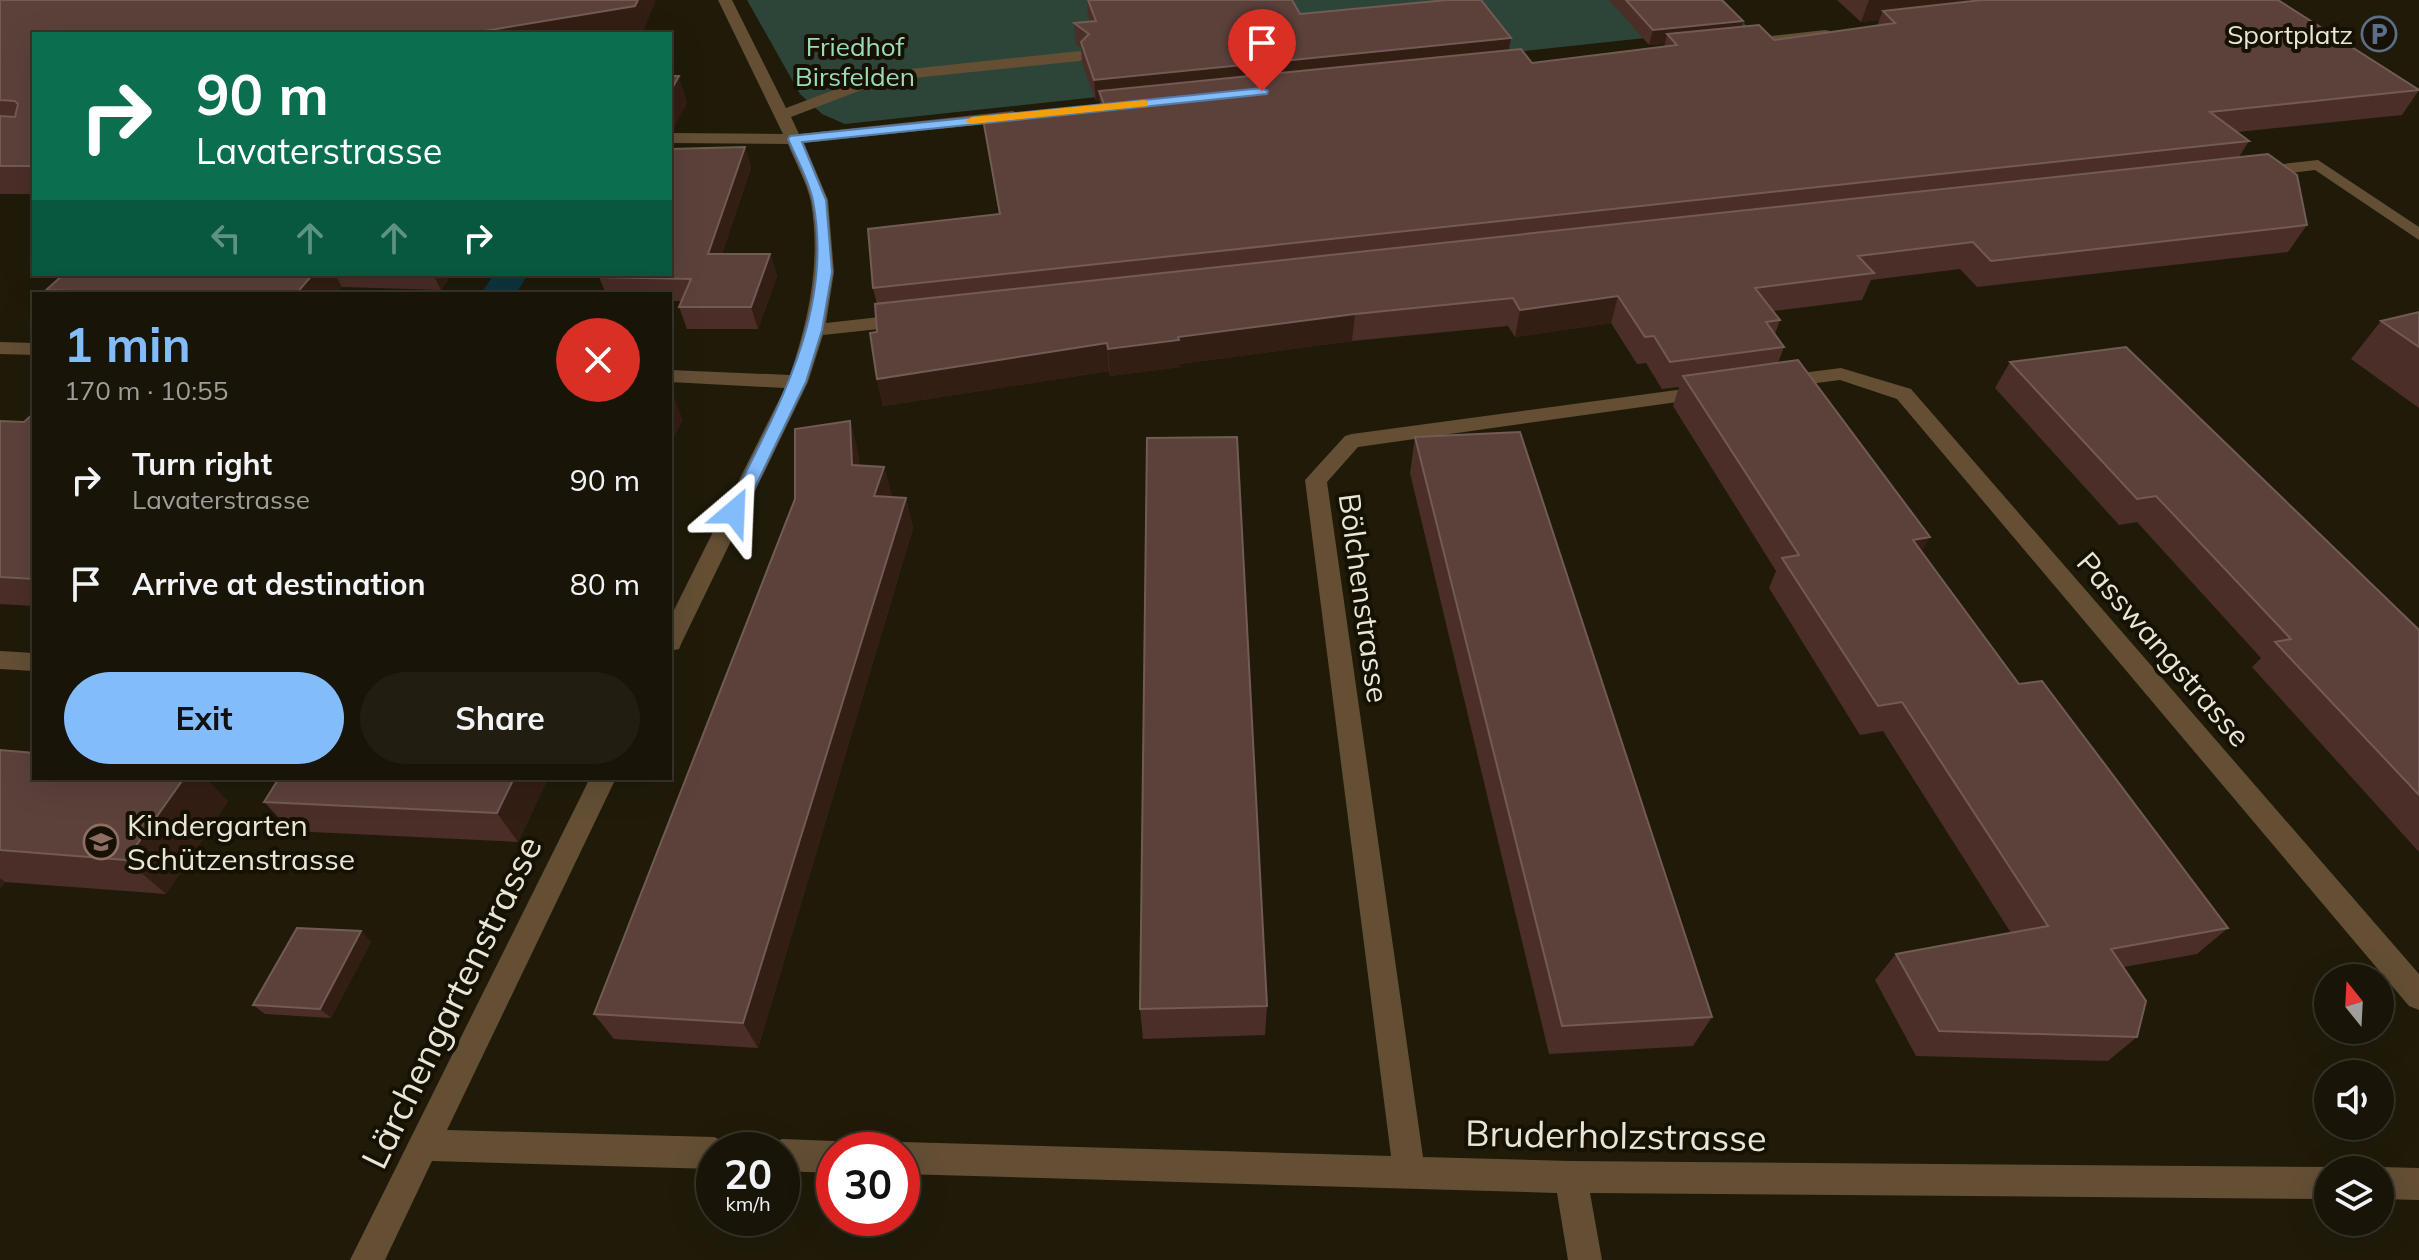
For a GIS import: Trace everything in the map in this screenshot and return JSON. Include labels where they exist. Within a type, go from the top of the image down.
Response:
[{"type":"street","points":[[672,638],[798,382],[815,330],[825,272],[819,200],[794,139],[725,0]]},
{"type":"street","points":[[1730,44],[1841,32]]},
{"type":"street","points":[[782,115],[882,77],[1080,56]]},
{"type":"street","points":[[672,138],[794,139],[1032,115]]},
{"type":"street","points":[[2239,174],[2318,165],[2419,235]]},
{"type":"street","points":[[815,330],[925,318]]},
{"type":"street","points":[[0,348],[32,349]]},
{"type":"street","name":"Passwangstrasse","points":[[1762,384],[1841,374],[1904,394],[2419,996]]},
{"type":"street","points":[[672,376],[798,382]]},
{"type":"street","name":"Bölchenstrasse","points":[[1409,1171],[1316,480],[1352,441],[1731,389]]},
{"type":"street","points":[[0,660],[32,662]]},
{"type":"street","name":"Lärchengartenstrasse","points":[[367,1260],[602,780]]},
{"type":"street","points":[[424,1145],[696,1153]]},
{"type":"street","name":"Bruderholzstrasse","points":[[920,1158],[1571,1177],[2314,1183]]},
{"type":"street","points":[[1571,1177],[1585,1260]]},
{"type":"street","points":[[2394,1183],[2419,1184]]},
{"type":"green space","name":"Friedhof Birsfelden","points":[[747,0],[1720,0],[1748,27],[845,124],[822,114],[800,94]]},
{"type":"water","points":[[493,276],[527,276],[517,292],[482,292]]},
{"type":"building","points":[[0,0],[638,0],[635,6],[478,32],[32,32],[32,166],[0,166],[0,116],[15,117],[18,104],[0,100]]},
{"type":"building","points":[[1088,0],[1292,0],[1300,14],[1447,0],[1481,0],[1511,38],[1094,80],[1081,42],[1089,34],[1074,23],[1096,21]]},
{"type":"building","points":[[1626,0],[1722,0],[1743,21],[1653,30]]},
{"type":"building","points":[[1982,0],[2278,0],[2419,90],[2210,112],[2249,141],[873,288],[868,229],[1000,214],[983,119],[1105,107],[1099,91],[1521,49],[1532,63],[1677,45],[1667,34],[1759,25],[1774,40],[1895,23],[1883,11]]},
{"type":"building","points":[[672,76],[679,76],[672,88]]},
{"type":"building","points":[[745,147],[708,254],[770,254],[751,307],[679,307],[691,279],[599,277],[672,276],[672,149]]},
{"type":"building","points":[[2268,154],[2297,175],[2307,225],[1991,261],[1973,242],[1858,256],[1874,273],[1755,288],[1780,320],[1766,322],[1784,347],[1670,362],[1654,336],[1645,337],[1618,296],[1520,310],[1513,298],[1355,314],[1108,349],[1107,343],[877,379],[870,333],[877,332],[875,304]]},
{"type":"building","points":[[62,276],[311,276],[298,292],[46,290]]},
{"type":"building","points":[[2419,312],[2419,347],[2381,321]]},
{"type":"building","points":[[2126,347],[2419,630],[2419,795],[2275,642],[2291,639],[2156,496],[2137,499],[2010,362]]},
{"type":"building","points":[[1798,360],[1930,537],[1913,540],[2019,684],[2042,681],[2228,928],[2111,949],[2146,1001],[2137,1037],[1939,1031],[1896,954],[2048,926],[1902,702],[1878,706],[1782,558],[1799,555],[1683,376]]},
{"type":"building","points":[[32,415],[32,579],[0,577],[0,421],[24,422]]},
{"type":"building","points":[[850,421],[852,465],[884,467],[874,496],[906,498],[743,1023],[594,1014],[795,499],[795,429]]},
{"type":"building","points":[[1520,432],[1712,1017],[1562,1026],[1415,437]]},
{"type":"building","points":[[1237,437],[1267,1006],[1140,1009],[1147,438]]},
{"type":"building","points":[[0,750],[32,753],[32,780],[183,780],[126,860],[0,850]]},
{"type":"building","points":[[278,780],[513,780],[497,813],[264,802]]},
{"type":"building","points":[[297,928],[361,931],[320,1009],[253,1005]]},
{"type":"slow traffic","points":[[972,121],[1144,103]]},
{"type":"place","name":"Sportplatz","points":[[2379,34]]},
{"type":"place","name":"Kindergarten Schützenstrasse","points":[[101,842]]},
{"type":"route","points":[[734,512],[798,382],[815,330],[825,272],[819,200],[794,139],[1262,91]]}]
